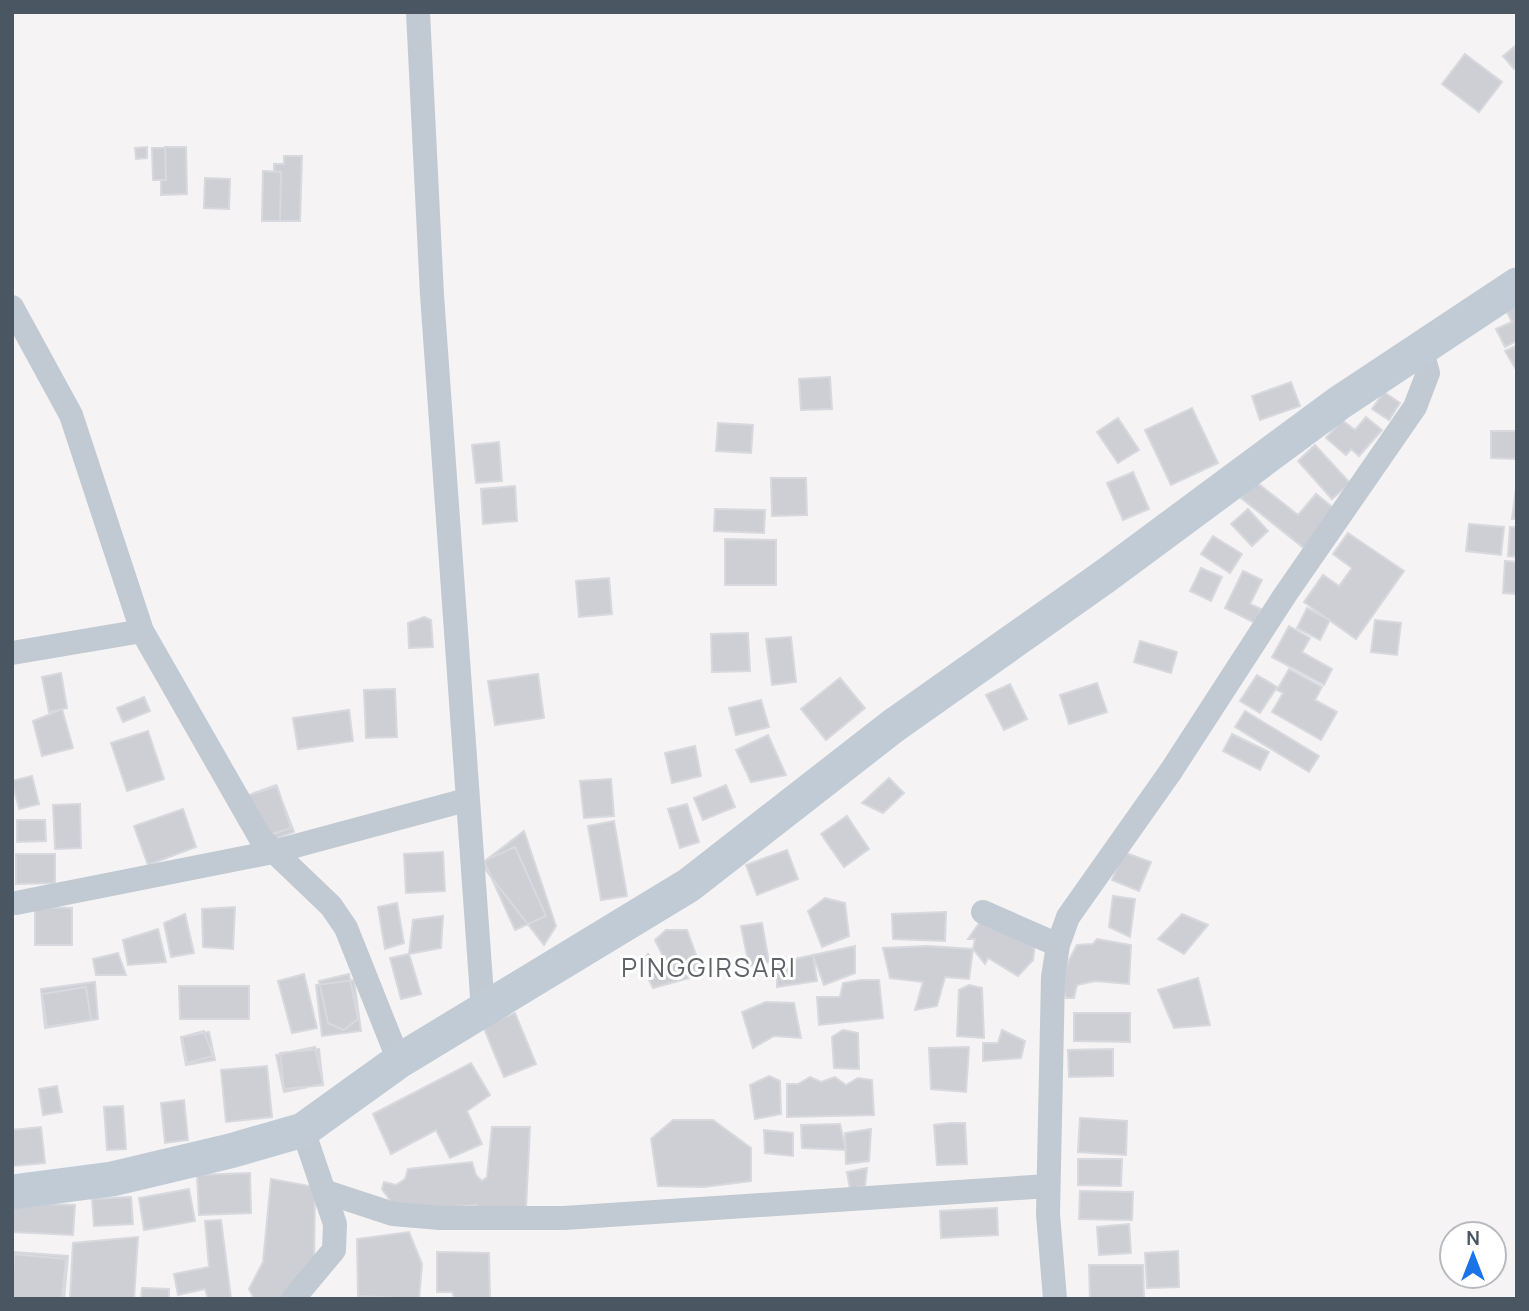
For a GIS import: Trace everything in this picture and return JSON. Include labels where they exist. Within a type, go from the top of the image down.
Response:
[{"type":"street","points":[[418,12],[432,295],[483,1010]]},
{"type":"street","points":[[12,1192],[112,1179],[230,1151],[303,1129],[400,1061],[689,885],[893,726],[1421,348],[1515,290]]},
{"type":"street","points":[[12,307],[71,415],[142,631],[261,839],[331,906],[346,928],[400,1061]]},
{"type":"street","points":[[1055,1299],[1048,1186],[1053,977],[1058,945],[1068,917],[1171,771],[1285,595],[1415,407],[1428,373],[1421,348]]},
{"type":"street","points":[[12,653],[142,631]]},
{"type":"street","points":[[16,903],[273,852],[466,800]]},
{"type":"street","points":[[983,912],[1058,945]]},
{"type":"street","points":[[293,1299],[334,1250],[335,1224],[303,1129]]},
{"type":"street","points":[[326,1192],[393,1214],[440,1218],[564,1218],[1048,1186]]},
{"type":"building","points":[[1515,46],[1517,67],[1514,69],[1503,56]]},
{"type":"building","points":[[1465,54],[1502,82],[1479,112],[1442,84]]},
{"type":"building","points":[[147,147],[147,158],[136,159],[135,148]]},
{"type":"building","points":[[165,147],[166,180],[153,180],[152,148]]},
{"type":"building","points":[[165,147],[186,147],[187,194],[161,195],[161,180],[166,180]]},
{"type":"building","points":[[284,156],[302,156],[300,221],[280,221],[281,172],[274,172],[274,164],[284,164]]},
{"type":"building","points":[[263,171],[281,172],[280,221],[262,221]]},
{"type":"building","points":[[205,178],[230,179],[229,209],[204,208]]},
{"type":"building","points":[[1517,301],[1517,341],[1505,347],[1496,329],[1512,322],[1504,306]]},
{"type":"building","points":[[1517,345],[1517,367],[1515,368],[1505,351]]},
{"type":"building","points":[[830,377],[832,409],[801,410],[799,379]]},
{"type":"building","points":[[1291,382],[1300,406],[1260,420],[1252,396]]},
{"type":"building","points":[[1384,392],[1400,403],[1389,420],[1372,409]]},
{"type":"building","points":[[1192,408],[1218,463],[1171,485],[1145,430]]},
{"type":"building","points":[[1366,417],[1382,430],[1359,456],[1351,449],[1346,455],[1326,438],[1342,420],[1355,430]]},
{"type":"building","points":[[1118,418],[1139,450],[1118,463],[1097,432]]},
{"type":"building","points":[[718,423],[753,425],[751,453],[716,451]]},
{"type":"building","points":[[1491,431],[1517,431],[1517,459],[1491,458]]},
{"type":"building","points":[[499,442],[502,481],[476,483],[472,445]]},
{"type":"building","points":[[1315,445],[1350,483],[1332,499],[1298,461]]},
{"type":"building","points":[[1133,472],[1149,509],[1123,520],[1107,483]]},
{"type":"building","points":[[771,478],[806,478],[807,515],[772,516]]},
{"type":"building","points":[[1255,481],[1298,515],[1316,494],[1336,510],[1305,549],[1241,498]]},
{"type":"building","points":[[515,486],[517,521],[483,524],[481,489]]},
{"type":"building","points":[[1516,488],[1517,519],[1512,519]]},
{"type":"building","points":[[715,509],[765,510],[764,533],[714,531]]},
{"type":"building","points":[[1248,509],[1268,531],[1252,546],[1231,524]]},
{"type":"building","points":[[1469,524],[1504,527],[1501,555],[1466,551]]},
{"type":"building","points":[[1510,527],[1517,527],[1517,557],[1508,556]]},
{"type":"building","points":[[1348,533],[1404,571],[1356,639],[1304,602],[1323,575],[1339,586],[1352,568],[1333,554]]},
{"type":"building","points":[[1213,536],[1242,554],[1230,573],[1201,554]]},
{"type":"building","points":[[725,539],[776,540],[776,585],[725,585]]},
{"type":"building","points":[[1505,561],[1517,562],[1517,594],[1503,593]]},
{"type":"building","points":[[1201,568],[1222,577],[1211,601],[1190,591]]},
{"type":"building","points":[[1243,571],[1262,580],[1250,604],[1261,609],[1255,623],[1225,608]]},
{"type":"building","points":[[609,578],[612,614],[579,617],[576,581]]},
{"type":"building","points":[[1307,608],[1330,620],[1320,640],[1297,628]]},
{"type":"building","points":[[424,617],[431,620],[433,647],[409,648],[408,623]]},
{"type":"building","points":[[1375,620],[1401,623],[1397,655],[1371,652]]},
{"type":"building","points":[[1289,626],[1310,638],[1302,652],[1332,669],[1324,685],[1272,657]]},
{"type":"building","points":[[748,633],[750,671],[712,672],[711,634]]},
{"type":"building","points":[[791,637],[796,682],[772,685],[766,639]]},
{"type":"building","points":[[1140,641],[1177,652],[1171,673],[1134,662]]},
{"type":"building","points":[[1289,669],[1322,687],[1315,700],[1337,712],[1321,740],[1272,712],[1283,693],[1277,690]]},
{"type":"building","points":[[61,673],[67,708],[49,712],[42,677]]},
{"type":"building","points":[[538,674],[544,718],[495,725],[488,681]]},
{"type":"building","points":[[1257,675],[1277,687],[1260,713],[1240,701]]},
{"type":"building","points":[[840,678],[865,708],[826,740],[801,709]]},
{"type":"building","points":[[1097,683],[1107,712],[1069,724],[1060,695]]},
{"type":"building","points":[[1010,684],[1027,719],[1004,730],[986,695]]},
{"type":"building","points":[[395,689],[397,737],[366,738],[364,690]]},
{"type":"building","points":[[144,697],[150,711],[123,722],[117,708]]},
{"type":"building","points":[[761,700],[769,727],[736,735],[729,708]]},
{"type":"building","points":[[62,709],[73,748],[42,756],[33,721]]},
{"type":"building","points":[[349,710],[353,741],[298,749],[293,718]]},
{"type":"building","points":[[1245,711],[1319,756],[1309,772],[1235,727]]},
{"type":"building","points":[[148,731],[164,779],[127,791],[111,743]]},
{"type":"building","points":[[1232,734],[1269,752],[1260,770],[1223,751]]},
{"type":"building","points":[[768,735],[786,775],[751,782],[736,750]]},
{"type":"building","points":[[695,746],[701,776],[672,783],[665,753]]},
{"type":"building","points":[[32,776],[39,804],[19,809],[12,781]]},
{"type":"building","points":[[889,778],[904,793],[883,813],[862,803]]},
{"type":"building","points":[[611,779],[614,816],[584,818],[580,781]]},
{"type":"building","points":[[276,785],[294,832],[266,842],[249,795]]},
{"type":"building","points":[[726,785],[735,807],[703,820],[694,798]]},
{"type":"building","points":[[277,786],[291,828],[264,837],[249,795]]},
{"type":"building","points":[[80,804],[81,848],[55,849],[53,805]]},
{"type":"building","points":[[687,804],[699,842],[680,848],[668,809]]},
{"type":"building","points":[[183,809],[196,847],[148,865],[134,826]]},
{"type":"building","points":[[847,816],[869,849],[844,867],[821,834]]},
{"type":"building","points":[[17,820],[45,820],[46,841],[17,842]]},
{"type":"building","points":[[614,821],[627,896],[601,900],[588,826]]},
{"type":"building","points":[[524,831],[556,926],[544,945],[481,864]]},
{"type":"building","points":[[515,847],[546,916],[515,930],[484,861]]},
{"type":"building","points":[[787,850],[798,879],[757,895],[746,865]]},
{"type":"building","points":[[443,852],[445,891],[406,893],[404,854]]},
{"type":"building","points":[[1123,852],[1151,862],[1139,891],[1112,880]]},
{"type":"building","points":[[16,854],[55,854],[55,883],[16,884]]},
{"type":"building","points":[[1113,896],[1135,899],[1130,937],[1109,927]]},
{"type":"building","points":[[825,898],[845,903],[849,936],[822,947],[808,911]]},
{"type":"building","points":[[397,903],[404,943],[385,949],[378,907]]},
{"type":"building","points":[[35,907],[72,908],[72,945],[35,945]]},
{"type":"building","points":[[235,907],[233,949],[203,947],[202,909]]},
{"type":"building","points":[[946,912],[945,941],[893,939],[892,914]]},
{"type":"building","points":[[185,914],[194,953],[171,957],[164,923]]},
{"type":"building","points":[[1182,914],[1208,925],[1184,954],[1158,939]]},
{"type":"building","points":[[443,916],[441,948],[409,954],[413,920]]},
{"type":"building","points":[[980,922],[1035,944],[1033,960],[1018,976],[988,958],[985,964],[973,949],[975,939],[968,939]]},
{"type":"building","points":[[762,923],[769,962],[749,966],[741,926]]},
{"type":"building","points":[[158,929],[166,962],[128,965],[123,940]]},
{"type":"building","points":[[666,930],[687,930],[703,974],[653,988],[640,962],[648,954],[659,965],[666,962],[655,940]]},
{"type":"building","points":[[1097,939],[1131,945],[1129,984],[1095,981],[1077,985],[1074,998],[1066,998],[1061,982],[1068,962],[1077,945],[1093,944]]},
{"type":"building","points":[[855,946],[855,973],[824,985],[813,955]]},
{"type":"building","points":[[928,946],[973,949],[969,979],[945,977],[937,1006],[915,1010],[923,982],[890,978],[883,948]]},
{"type":"building","points":[[118,953],[126,975],[96,975],[93,959]]},
{"type":"building","points":[[409,954],[421,994],[401,999],[390,958]]},
{"type":"building","points":[[813,955],[817,981],[777,987],[777,963]]},
{"type":"building","points":[[304,974],[317,1028],[292,1033],[278,981]]},
{"type":"building","points":[[349,974],[358,1019],[344,1030],[328,1023],[319,981]]},
{"type":"building","points":[[1198,978],[1210,1025],[1174,1028],[1158,990]]},
{"type":"building","points":[[354,980],[361,1031],[322,1036],[316,985]]},
{"type":"building","points":[[879,980],[883,1018],[819,1025],[817,997],[840,997],[843,983]]},
{"type":"building","points":[[95,982],[98,1019],[45,1028],[41,989]]},
{"type":"building","points":[[969,985],[982,988],[984,1038],[957,1036],[959,990]]},
{"type":"building","points":[[179,986],[249,986],[249,1019],[180,1019]]},
{"type":"building","points":[[86,987],[91,1020],[47,1027],[42,994]]},
{"type":"building","points":[[766,1002],[794,1003],[801,1038],[774,1036],[753,1048],[742,1012]]},
{"type":"building","points":[[515,1013],[536,1064],[504,1077],[483,1026]]},
{"type":"building","points":[[1074,1013],[1130,1013],[1130,1042],[1074,1041]]},
{"type":"building","points":[[843,1030],[858,1033],[859,1069],[834,1068],[832,1037]]},
{"type":"building","points":[[1002,1030],[1025,1041],[1021,1058],[983,1061],[983,1043],[998,1043]]},
{"type":"building","points":[[204,1031],[213,1056],[187,1063],[182,1037]]},
{"type":"building","points":[[209,1032],[215,1060],[186,1065],[181,1037]]},
{"type":"building","points":[[315,1047],[323,1084],[284,1092],[276,1055]]},
{"type":"building","points":[[969,1047],[966,1092],[931,1089],[929,1048]]},
{"type":"building","points":[[319,1049],[323,1085],[284,1089],[280,1053]]},
{"type":"building","points":[[1113,1049],[1113,1076],[1069,1077],[1068,1050]]},
{"type":"building","points":[[471,1063],[490,1095],[467,1111],[482,1144],[450,1158],[436,1130],[391,1154],[373,1114]]},
{"type":"building","points":[[267,1066],[272,1117],[226,1122],[221,1070]]},
{"type":"building","points":[[769,1076],[780,1081],[781,1114],[755,1119],[750,1085]]},
{"type":"building","points":[[810,1077],[821,1082],[835,1077],[846,1085],[858,1078],[872,1080],[874,1115],[787,1117],[787,1084],[798,1084]]},
{"type":"building","points":[[57,1086],[62,1112],[43,1115],[39,1089]]},
{"type":"building","points":[[184,1100],[188,1140],[165,1143],[161,1103]]},
{"type":"building","points":[[123,1106],[126,1149],[107,1150],[104,1107]]},
{"type":"building","points":[[1080,1118],[1127,1121],[1126,1155],[1078,1152]]},
{"type":"building","points":[[673,1120],[713,1120],[751,1148],[751,1181],[703,1187],[658,1186],[651,1139]]},
{"type":"building","points":[[965,1123],[967,1164],[937,1165],[934,1125]]},
{"type":"building","points":[[840,1124],[846,1150],[802,1148],[801,1125]]},
{"type":"building","points":[[41,1127],[45,1163],[12,1166],[12,1130]]},
{"type":"building","points":[[492,1127],[530,1127],[526,1208],[475,1212],[476,1205],[413,1211],[395,1207],[382,1189],[384,1182],[396,1185],[405,1179],[408,1169],[472,1162],[476,1175],[482,1181],[487,1177]]},
{"type":"building","points":[[871,1129],[869,1161],[846,1164],[845,1133]]},
{"type":"building","points":[[764,1130],[793,1133],[793,1156],[765,1153]]},
{"type":"building","points":[[1078,1159],[1122,1159],[1121,1186],[1078,1185]]},
{"type":"building","points":[[867,1168],[865,1186],[850,1189],[847,1172]]},
{"type":"building","points":[[250,1173],[251,1213],[199,1215],[197,1175]]},
{"type":"building","points":[[271,1179],[315,1187],[314,1266],[283,1299],[254,1299],[249,1289],[263,1262]]},
{"type":"building","points":[[189,1189],[195,1221],[144,1230],[139,1198]]},
{"type":"building","points":[[1080,1191],[1133,1192],[1132,1220],[1079,1219]]},
{"type":"building","points":[[131,1197],[133,1224],[94,1226],[92,1199]]},
{"type":"building","points":[[12,1203],[75,1205],[73,1235],[12,1232]]},
{"type":"building","points":[[997,1208],[998,1235],[941,1238],[940,1211]]},
{"type":"building","points":[[221,1220],[231,1298],[208,1299],[205,1289],[178,1295],[174,1274],[209,1267],[205,1221]]},
{"type":"building","points":[[1129,1224],[1131,1253],[1099,1255],[1097,1227]]},
{"type":"building","points":[[409,1232],[422,1264],[419,1299],[358,1296],[357,1239]]},
{"type":"building","points":[[138,1237],[134,1299],[70,1299],[73,1243]]},
{"type":"building","points":[[1178,1251],[1179,1287],[1147,1288],[1145,1253]]},
{"type":"building","points":[[14,1252],[68,1256],[64,1299],[12,1299]]},
{"type":"building","points":[[437,1252],[489,1253],[490,1299],[455,1299],[452,1292],[437,1292]]},
{"type":"building","points":[[12,1254],[66,1259],[62,1299],[12,1299]]},
{"type":"building","points":[[1089,1265],[1143,1265],[1144,1299],[1090,1299]]},
{"type":"building","points":[[142,1288],[169,1289],[169,1299],[141,1299]]},
{"type":"district","name":"PINGGIRSARI","points":[[709,968]]}]
